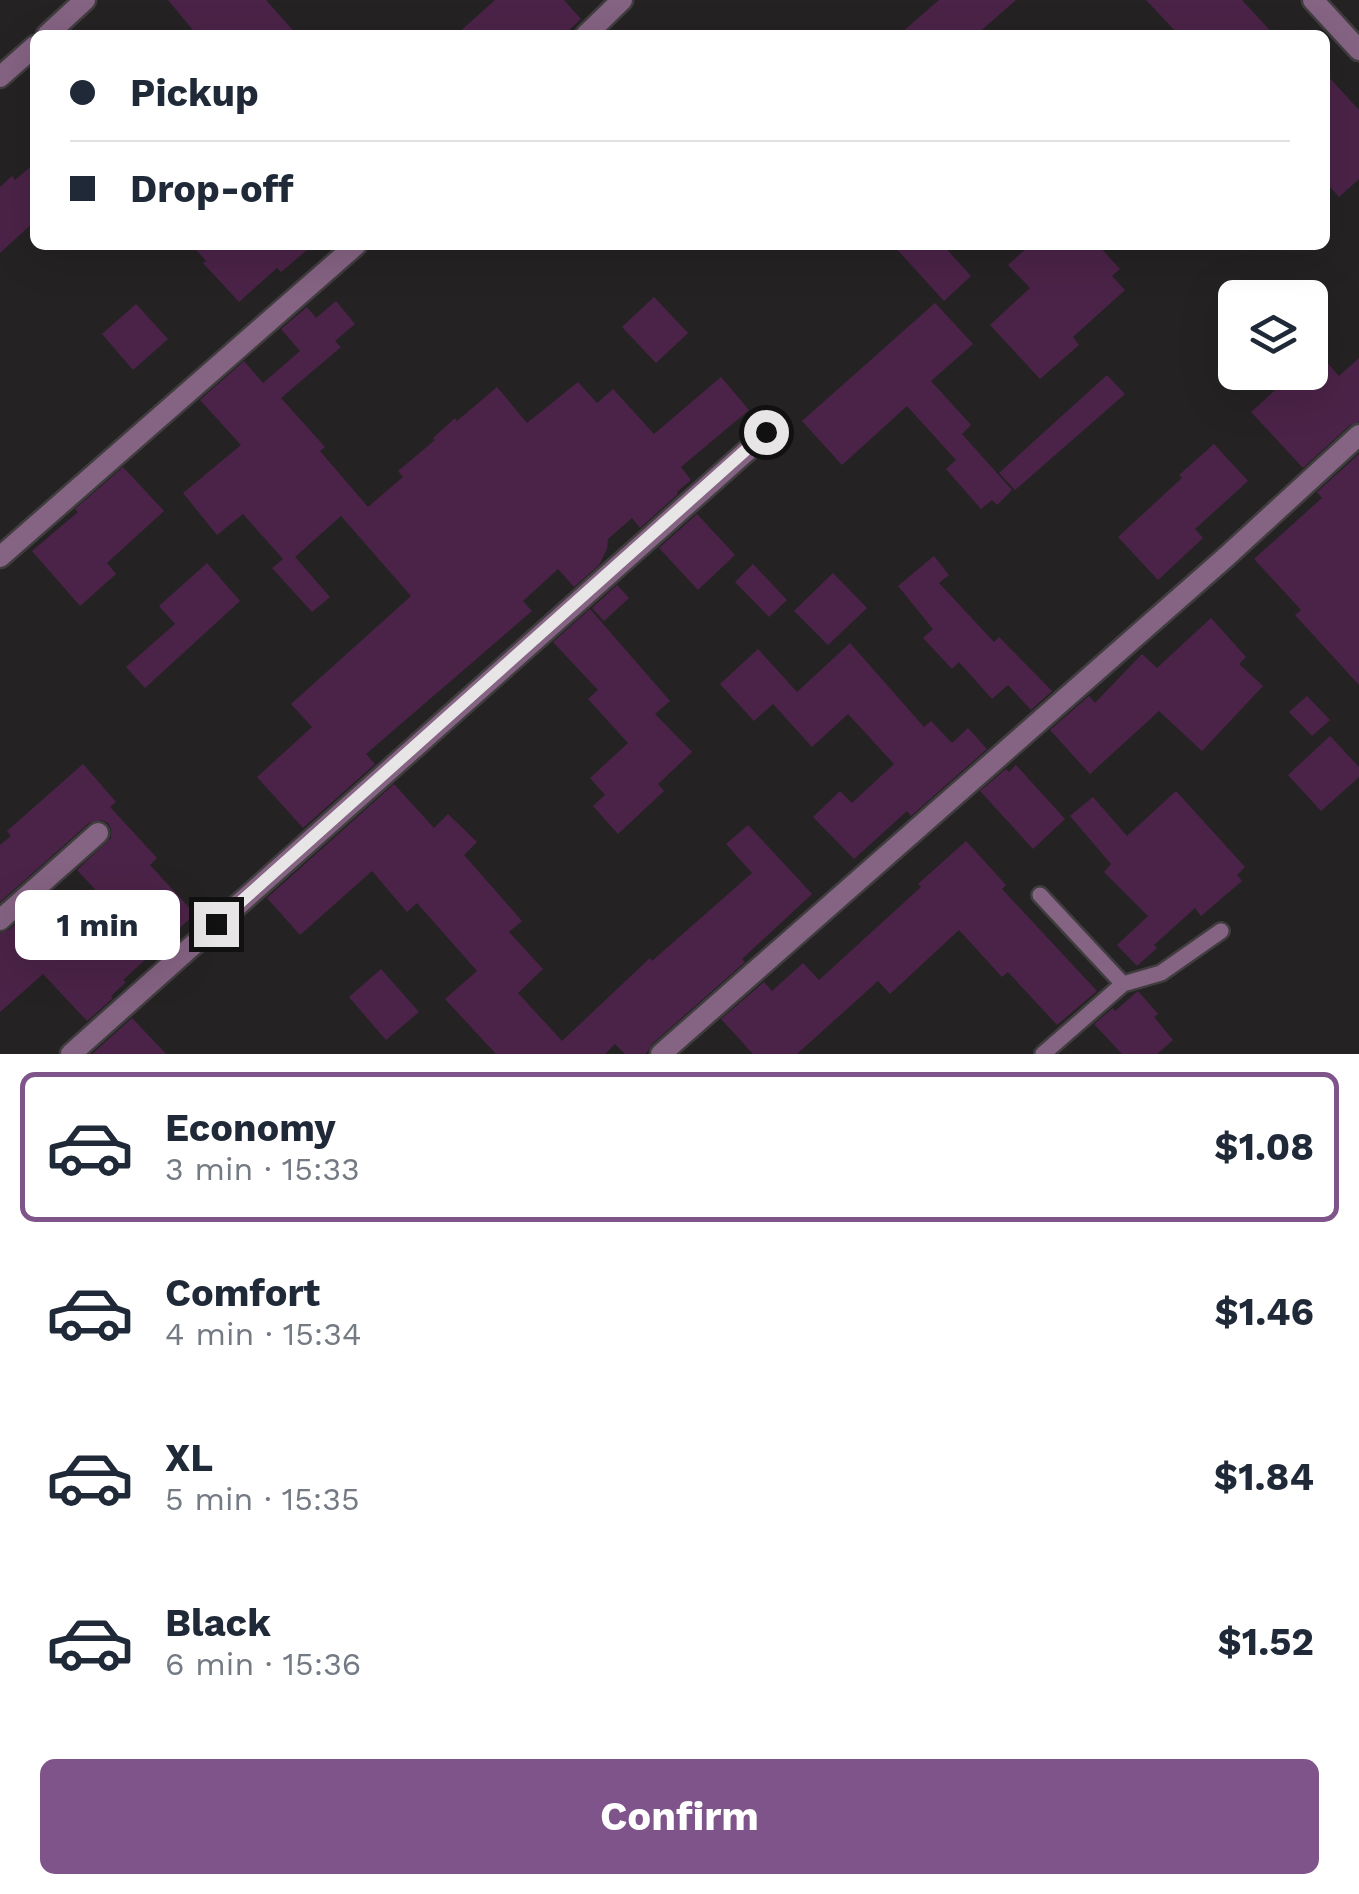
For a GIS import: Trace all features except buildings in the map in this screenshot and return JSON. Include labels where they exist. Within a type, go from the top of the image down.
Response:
[{"type":"street","points":[[53,30],[86,0]]},
{"type":"street","points":[[591,30],[622,0]]},
{"type":"street","points":[[1312,0],[1359,50]]},
{"type":"street","points":[[0,77],[30,50]]},
{"type":"street","points":[[0,557],[350,250]]},
{"type":"street","points":[[71,1054],[766,432]]},
{"type":"street","points":[[661,1054],[1226,558],[1359,436]]},
{"type":"street","points":[[0,920],[98,833]]},
{"type":"lane","points":[[1040,895],[1122,984]]},
{"type":"lane","points":[[1044,1054],[1122,984],[1161,972],[1221,931]]},
{"type":"route","points":[[216,924],[766,432]]}]
